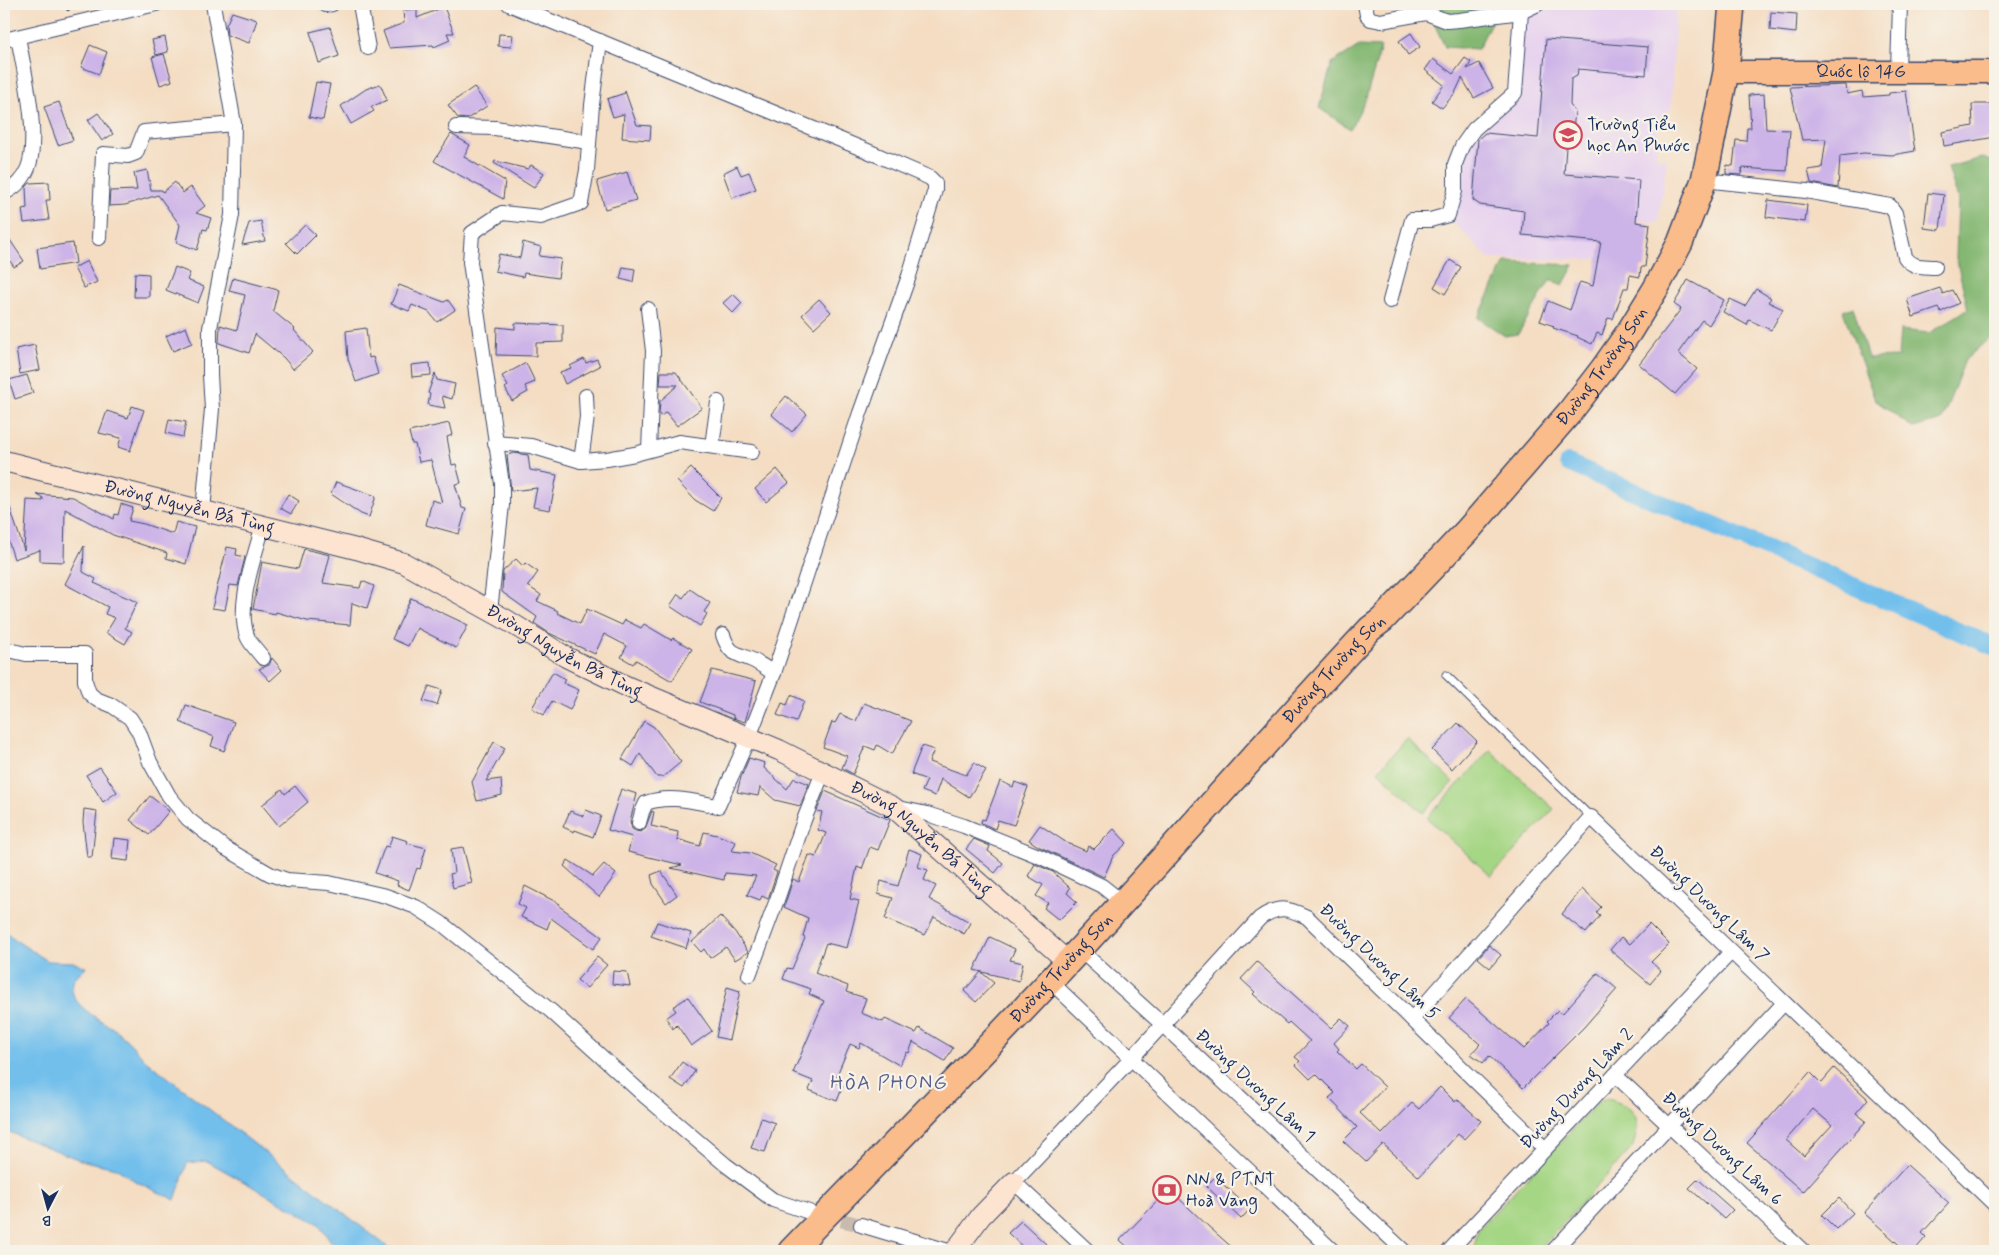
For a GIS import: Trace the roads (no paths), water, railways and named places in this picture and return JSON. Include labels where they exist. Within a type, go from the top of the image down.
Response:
[{"type":"highway","name":"Đường Trường Sơn","points":[[791,1251],[1074,956],[1280,726],[1370,629],[1382,620],[1468,530],[1569,413],[1603,370],[1630,332],[1680,243],[1704,180],[1726,72],[1732,4]]},
{"type":"main road","name":"Quốc lộ 14G","points":[[1726,72],[1995,72]]},
{"type":"main road","name":"Đường Nguyễn Bá Tùng","points":[[4,461],[263,525],[404,564],[490,611],[566,657],[619,683],[749,737],[893,807],[1074,956]]},
{"type":"main road","points":[[955,1251],[981,1216],[1014,1182]]},
{"type":"street","points":[[4,40],[156,4]]},
{"type":"street","points":[[203,511],[212,409],[210,328],[232,215],[234,124],[213,4]]},
{"type":"street","points":[[360,4],[368,48]]},
{"type":"street","points":[[509,4],[870,152],[930,178],[935,183],[935,190],[909,276],[860,413],[774,673],[749,737],[718,806],[677,799],[651,801],[646,803],[639,823]]},
{"type":"street","points":[[1365,4],[1367,15],[1371,19],[1381,21],[1426,13],[1447,20],[1521,12],[1538,4]]},
{"type":"street","points":[[1898,71],[1900,4]]},
{"type":"street","points":[[1390,300],[1412,220],[1430,220],[1448,215],[1455,191],[1455,164],[1462,146],[1474,129],[1515,93],[1521,12]]},
{"type":"street","points":[[4,193],[21,181],[28,168],[32,143],[28,94],[18,37]]},
{"type":"street","points":[[490,611],[502,505],[502,484],[470,262],[472,233],[502,213],[541,217],[580,203],[587,170],[592,105],[600,41]]},
{"type":"street","points":[[99,238],[103,154],[128,156],[136,153],[144,132],[234,124]]},
{"type":"street","points":[[456,127],[495,128],[589,142]]},
{"type":"street","points":[[1704,180],[1806,191],[1890,206],[1896,213],[1905,257],[1908,262],[1913,266],[1935,267]]},
{"type":"street","points":[[648,309],[653,351],[649,450]]},
{"type":"street","points":[[580,461],[587,417],[586,396]]},
{"type":"street","points":[[712,446],[718,402]]},
{"type":"street","points":[[495,443],[531,446],[580,461],[607,459],[679,442],[752,452]]},
{"type":"street","points":[[263,525],[245,594],[244,616],[248,638],[263,658]]},
{"type":"street","points":[[723,635],[728,649],[734,654],[753,660],[774,673]]},
{"type":"street","points":[[4,649],[36,654],[85,654],[85,681],[89,692],[96,700],[111,704],[130,718],[139,732],[150,762],[169,796],[188,818],[225,848],[270,874],[287,880],[329,883],[386,896],[416,907],[442,923],[551,1011],[647,1098],[726,1165],[773,1200],[809,1212]]},
{"type":"street","points":[[749,975],[823,772]]},
{"type":"street","points":[[893,807],[927,814],[964,826],[1041,857],[1102,886],[1122,902]]},
{"type":"street","points":[[1412,1019],[1591,817]]},
{"type":"street","name":"Đường Dương Lâm 7","points":[[1591,817],[1995,1205]]},
{"type":"street","name":"Đường Dương Lâm 5","points":[[1014,1182],[1131,1059],[1260,918],[1273,910],[1290,909],[1307,917],[1545,1149]]},
{"type":"street","name":"Đường Dương Lâm 2","points":[[1449,1251],[1731,952]]},
{"type":"street","name":"Đường Dương Lâm 1","points":[[1074,956],[1162,1024],[1404,1251]]},
{"type":"street","points":[[1050,981],[1333,1251]]},
{"type":"street","points":[[1553,1251],[1784,1003]]},
{"type":"street","name":"Đường Dương Lâm 6","points":[[1615,1075],[1803,1251]]},
{"type":"street","points":[[1014,1182],[1088,1251]]},
{"type":"street","points":[[861,1225],[948,1251]]},
{"type":"lane","points":[[1446,675],[1591,817]]},
{"type":"water","points":[[4,929],[12,938],[48,961],[73,962],[86,967],[75,978],[72,987],[73,995],[84,1009],[114,1029],[148,1062],[393,1251],[343,1251],[332,1243],[319,1224],[207,1161],[187,1163],[175,1200],[135,1181],[116,1168],[80,1160],[4,1130]]},
{"type":"waterway","points":[[1568,463],[1995,647]]},
{"type":"tunnel","points":[[821,1215],[861,1225]]},
{"type":"place","name":"Trường Tiểu học An Phước","points":[[1568,135]]},
{"type":"place","name":"NN & PTNT Hoà Vang","points":[[1167,1190]]},
{"type":"district","name":"HÒA PHONG","points":[[889,1083]]}]
